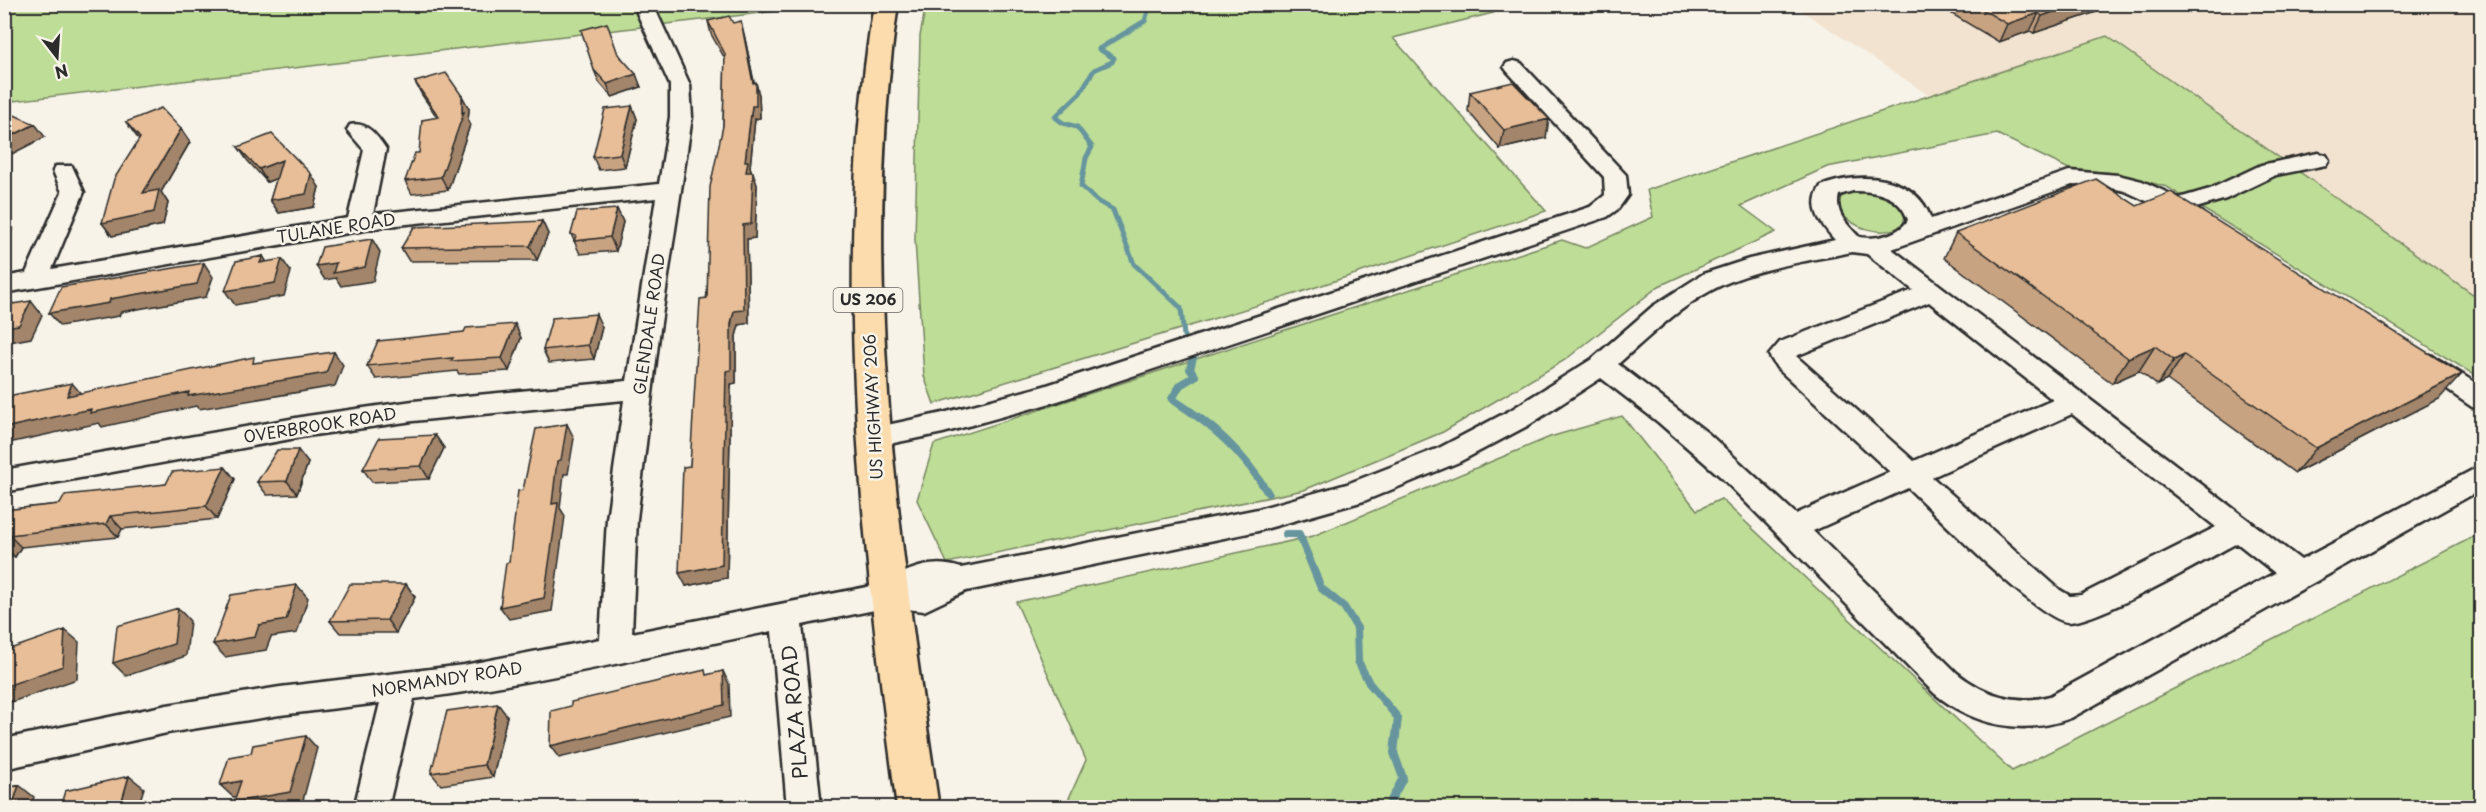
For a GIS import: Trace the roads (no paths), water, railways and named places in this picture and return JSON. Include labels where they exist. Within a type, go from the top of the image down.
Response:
[{"type":"highway","name":"US HIGHWAY 206","points":[[886,4],[877,65],[870,156],[868,312],[874,437],[889,595],[918,807]]},
{"type":"street","name":"GLENDALE ROAD","points":[[615,651],[622,519],[639,389],[681,117],[680,85],[647,13],[646,4]]},
{"type":"street","points":[[874,437],[943,423],[1049,394],[1592,216],[1609,207],[1617,197],[1619,187],[1615,175],[1514,68]]},
{"type":"street","points":[[358,130],[375,149],[359,224]]},
{"type":"street","points":[[2176,206],[2218,194],[2269,170],[2318,160]]},
{"type":"street","points":[[35,280],[73,192],[64,171]]},
{"type":"street","name":"NORMANDY ROAD","points":[[4,754],[167,719],[280,701],[401,688],[615,651],[889,595],[924,598],[960,580],[1258,520],[1354,493],[1449,455],[1485,437],[1601,365],[1662,312],[1706,283],[1749,267],[1863,246],[1907,235],[2069,178],[2122,181],[2150,191],[2206,225]]},
{"type":"street","points":[[1907,235],[1916,228],[1920,220],[1916,209],[1906,198],[1873,184],[1847,184],[1829,191],[1824,203],[1830,217],[1863,246],[1933,291],[2073,402],[2299,575]]},
{"type":"street","name":"TULANE ROAD","points":[[4,285],[359,224],[449,212],[669,190]]},
{"type":"street","points":[[1933,291],[1789,348],[1782,355],[2049,599],[2061,607],[2074,610],[2085,607],[2238,529]]},
{"type":"street","points":[[2406,351],[2481,400]]},
{"type":"street","points":[[1601,365],[1636,388],[1713,454],[1792,528],[1954,690],[1986,706],[2018,714],[2046,713],[2059,708],[2481,476]]},
{"type":"street","name":"OVERBROOK ROAD","points":[[4,481],[307,426],[413,411],[639,389]]},
{"type":"street","points":[[1792,528],[2073,402]]},
{"type":"street","name":"PLAZA ROAD","points":[[786,616],[804,807]]},
{"type":"street","points":[[371,807],[401,688]]},
{"type":"waterway","points":[[1150,4],[1145,21],[1099,49],[1114,58],[1112,62],[1094,70],[1080,93],[1055,117],[1063,123],[1077,127],[1092,147],[1086,158],[1081,186],[1096,200],[1113,210],[1134,264],[1181,308],[1184,336]]},
{"type":"waterway","points":[[1194,354],[1190,369],[1195,376],[1180,385],[1172,399],[1226,440],[1268,493]]},
{"type":"waterway","points":[[1286,534],[1299,534],[1321,588],[1344,607],[1357,628],[1358,661],[1369,683],[1398,718],[1394,753],[1403,778],[1387,808]]}]
